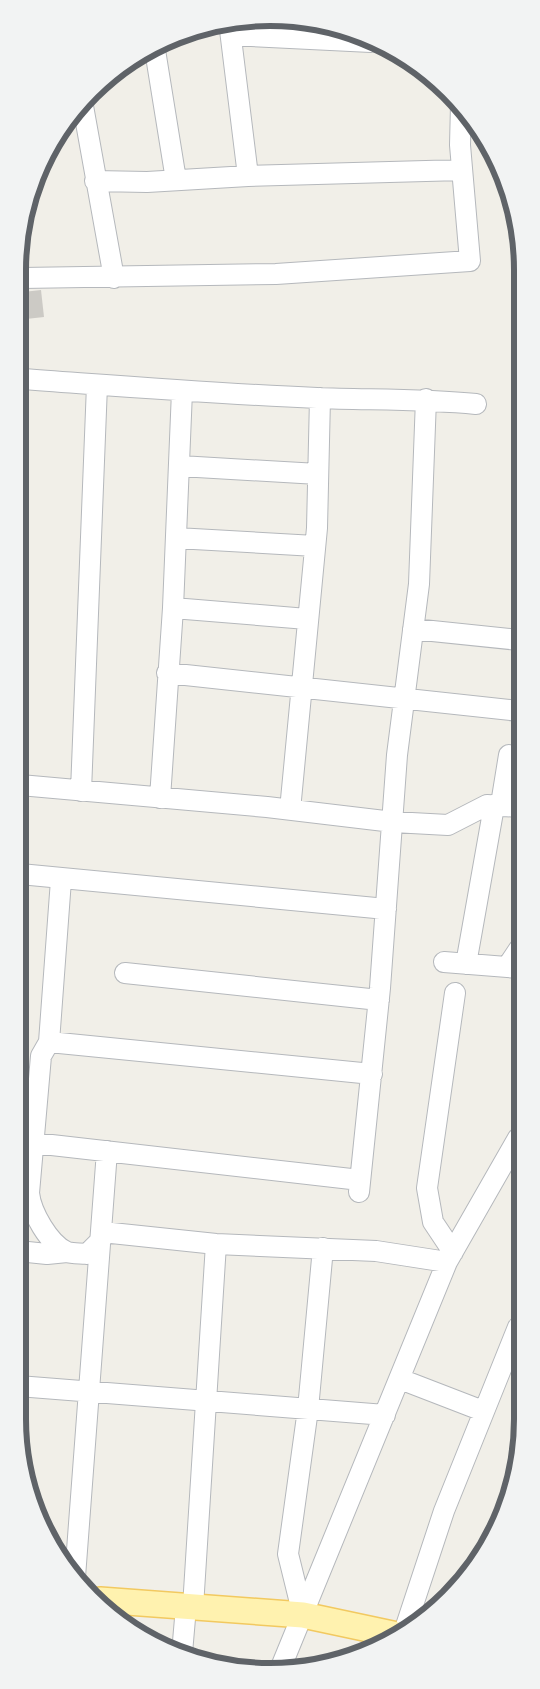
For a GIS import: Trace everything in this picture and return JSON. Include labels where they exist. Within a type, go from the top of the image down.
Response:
[{"type":"main road","points":[[108,1601],[303,1615],[387,1633]]},
{"type":"street","points":[[230,29],[248,176]]},
{"type":"street","points":[[235,29],[350,40]]},
{"type":"street","points":[[156,55],[176,180]]},
{"type":"street","points":[[84,113],[114,278]]},
{"type":"street","points":[[26,278],[276,274],[470,261],[462,170],[461,120]]},
{"type":"street","points":[[95,181],[462,170]]},
{"type":"street","points":[[26,379],[182,391],[320,398],[426,399],[476,404]]},
{"type":"street","points":[[82,791],[97,385]]},
{"type":"street","points":[[160,798],[167,673],[173,608],[182,391]]},
{"type":"street","points":[[290,810],[306,619],[315,546],[320,398]]},
{"type":"street","points":[[34,1143],[107,1151],[359,1186],[372,1074],[398,755],[419,584],[425,479],[426,399]]},
{"type":"street","points":[[180,466],[318,474]]},
{"type":"street","points":[[176,538],[315,546]]},
{"type":"street","points":[[173,608],[306,619]]},
{"type":"street","points":[[414,629],[514,639]]},
{"type":"street","points":[[167,673],[514,710]]},
{"type":"street","points":[[466,964],[493,812],[502,798],[509,755]]},
{"type":"street","points":[[26,786],[290,810],[393,822],[448,825],[487,805],[514,807]]},
{"type":"street","points":[[26,875],[61,880],[386,909]]},
{"type":"street","points":[[26,1183],[34,1143],[41,1056],[49,1042],[61,880]]},
{"type":"street","points":[[444,962],[513,967]]},
{"type":"street","points":[[125,972],[378,1000]]},
{"type":"street","points":[[450,1257],[433,1222],[427,1188],[455,993]]},
{"type":"street","points":[[49,1042],[372,1074]]},
{"type":"street","points":[[283,1662],[450,1257],[514,1145]]},
{"type":"street","points":[[76,1565],[107,1151]]},
{"type":"street","points":[[26,1196],[44,1232],[67,1252]]},
{"type":"street","points":[[102,1236],[216,1244],[376,1250],[450,1257]]},
{"type":"street","points":[[26,1252],[87,1254],[102,1236]]},
{"type":"street","points":[[183,1646],[189,1607],[216,1244]]},
{"type":"street","points":[[303,1615],[288,1554],[308,1409],[323,1248]]},
{"type":"street","points":[[408,1620],[444,1511],[514,1337]]},
{"type":"street","points":[[400,1379],[483,1411]]},
{"type":"street","points":[[26,1387],[385,1415]]},
{"type":"building","points":[[41,290],[44,317],[26,319],[26,292]]}]
